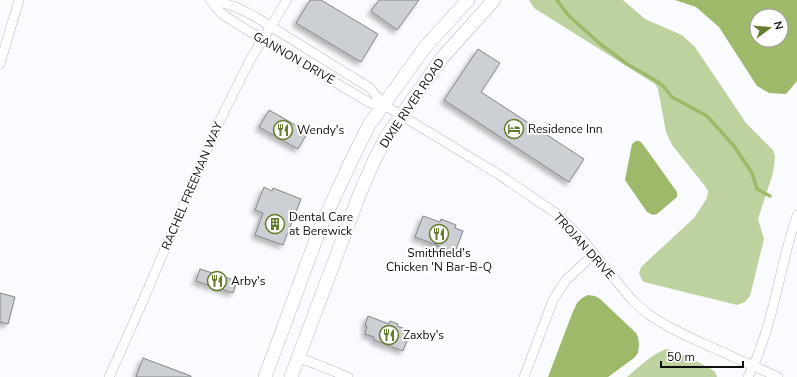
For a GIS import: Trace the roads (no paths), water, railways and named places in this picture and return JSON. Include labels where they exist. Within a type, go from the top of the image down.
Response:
[{"type":"street","points":[[0,64],[19,0]]},
{"type":"street","name":"GANNON DRIVE","points":[[210,0],[222,14],[263,40],[370,103],[392,110]]},
{"type":"street","name":"GANNON DRIVE","points":[[213,0],[236,7],[271,27],[370,88],[392,110]]},
{"type":"street","name":"RACHEL FREEMAN WAY","points":[[109,377],[220,120],[250,60],[287,0]]},
{"type":"street","name":"DIXIE RIVER ROAD","points":[[291,377],[360,193],[387,136],[392,110],[426,46],[468,0]]},
{"type":"street","name":"DIXIE RIVER ROAD","points":[[265,377],[321,226],[369,125],[392,110],[442,58],[494,0]]},
{"type":"street","name":"TROJAN DRIVE","points":[[392,110],[498,174],[557,214],[582,239],[632,300],[648,314],[669,327],[778,377]]},
{"type":"street","points":[[748,377],[768,325],[791,233],[797,215]]},
{"type":"street","points":[[524,377],[553,300],[566,280],[594,254]]},
{"type":"street","points":[[298,357],[348,377]]},
{"type":"waterway","points":[[557,0],[568,15],[599,43],[627,64],[655,80],[663,86],[672,97],[707,116],[734,146],[752,173],[757,189],[770,196]]},
{"type":"place","name":"Residence Inn","points":[[514,129]]},
{"type":"place","name":"Wendy's","points":[[283,130]]},
{"type":"place","name":"Dental Care at Berewick","points":[[275,224]]},
{"type":"place","name":"Smithfield's Chicken 'N Bar-B-Q","points":[[439,234]]},
{"type":"place","name":"Arby's","points":[[217,281]]},
{"type":"place","name":"Zaxby's","points":[[389,335]]}]
